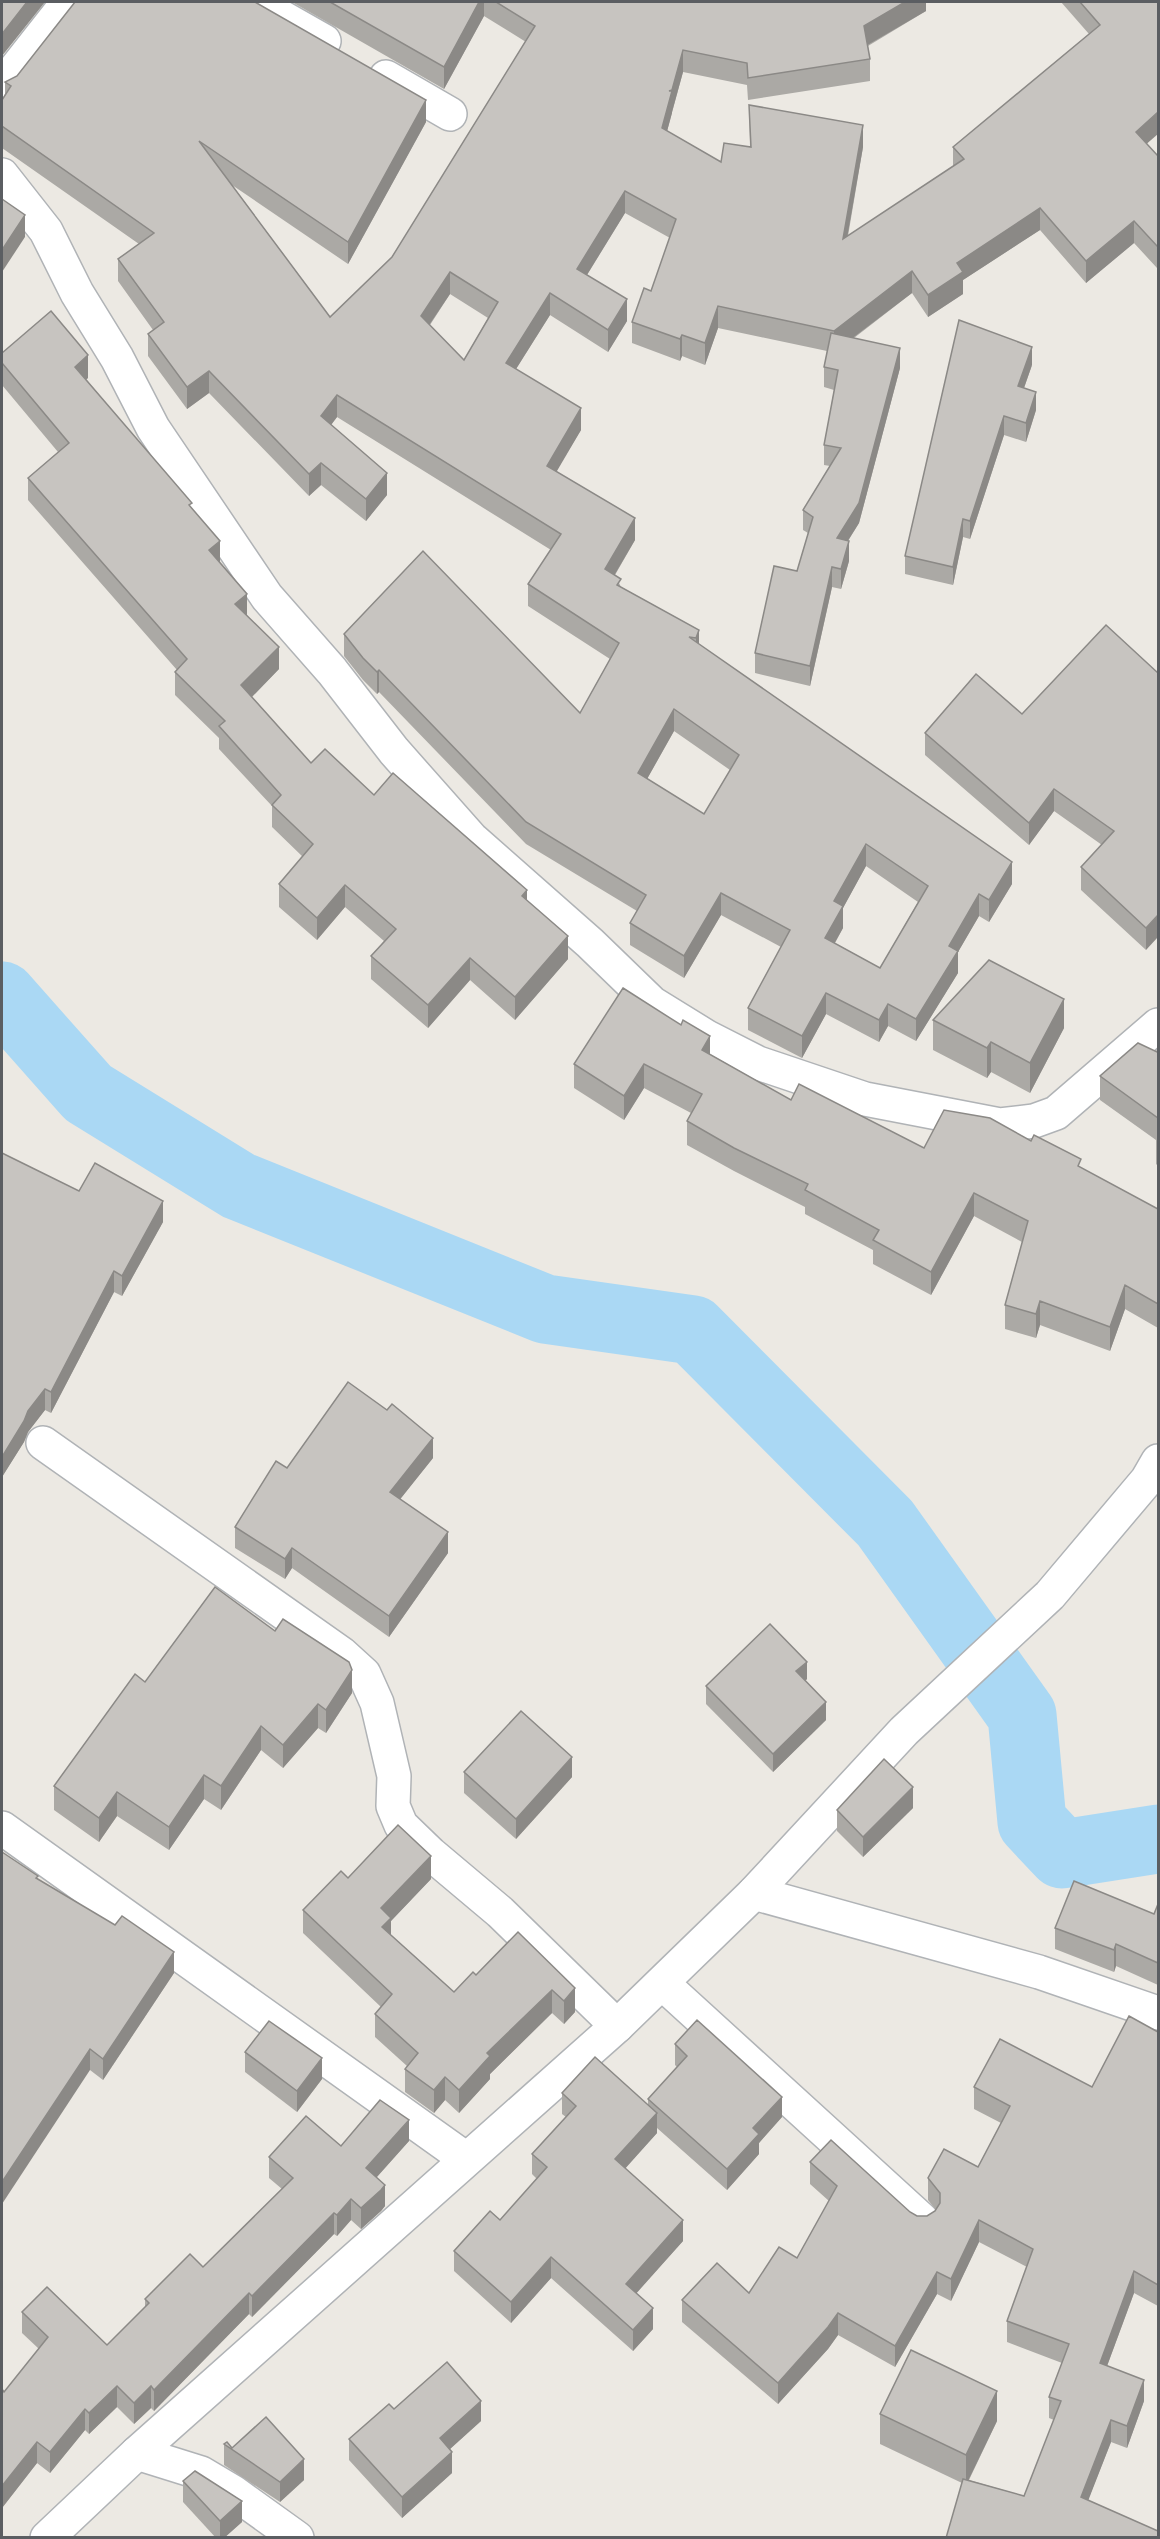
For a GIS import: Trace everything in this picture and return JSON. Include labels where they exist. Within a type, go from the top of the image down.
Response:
[{"type":"street","points":[[2,86],[69,2]]},
{"type":"street","points":[[255,2],[450,114]]},
{"type":"street","points":[[2,175],[46,231],[76,293],[117,358],[153,428],[267,597],[332,672],[394,751],[471,837],[590,943],[652,1003],[707,1037],[758,1063],[866,1099],[1000,1125],[1034,1121],[1056,1113],[1158,1024]]},
{"type":"street","points":[[43,1443],[342,1654],[364,1674],[377,1703],[393,1776],[393,1806],[401,1825],[431,1854],[500,1912],[617,2026]]},
{"type":"street","points":[[47,2538],[137,2453],[617,2026],[662,1983],[754,1893],[904,1731],[1050,1595],[1147,1480],[1158,1461]]},
{"type":"street","points":[[2,1828],[466,2159]]},
{"type":"street","points":[[754,1893],[1039,1972],[1158,2013]]},
{"type":"street","points":[[662,1983],[922,2220]]},
{"type":"street","points":[[137,2453],[201,2474],[233,2492],[297,2538]]},
{"type":"building","points":[[2,2],[27,2],[2,34]]},
{"type":"building","points":[[75,2],[255,2],[426,100],[348,242],[199,141],[330,317],[392,257],[535,26],[496,2],[905,2],[864,26],[870,59],[748,78],[747,63],[683,50],[672,90],[669,91],[672,91],[662,128],[721,162],[724,143],[751,147],[749,105],[863,125],[843,239],[964,159],[953,147],[1100,25],[1080,2],[1158,2],[1158,112],[1136,132],[1158,156],[1157,246],[1134,221],[1086,261],[1040,208],[957,263],[963,272],[928,295],[912,271],[834,331],[718,306],[705,343],[682,335],[680,339],[632,322],[644,288],[651,291],[676,219],[625,191],[577,269],[627,299],[608,330],[550,293],[506,363],[581,408],[547,466],[635,518],[605,569],[621,579],[617,585],[699,630],[696,638],[689,637],[1012,862],[989,900],[979,894],[949,946],[958,951],[916,1019],[888,1004],[879,1020],[826,993],[802,1036],[748,1008],[790,930],[721,893],[684,956],[630,923],[646,895],[526,822],[379,670],[377,672],[363,658],[344,634],[423,551],[580,713],[619,643],[528,584],[561,534],[337,395],[321,416],[387,473],[366,499],[321,463],[309,474],[209,371],[187,387],[148,334],[164,322],[118,259],[154,233],[2,126],[2,100],[11,86],[5,82],[17,76]],"holes":[[[450,272],[498,302],[464,360],[421,316]],[[674,709],[739,755],[704,814],[638,773]],[[866,844],[928,886],[880,968],[825,938],[843,906],[834,901]]]},
{"type":"building","points":[[330,2],[479,2],[444,67]]},
{"type":"building","points":[[2,199],[25,215],[2,250]]},
{"type":"building","points":[[51,311],[88,355],[75,367],[192,503],[189,505],[220,541],[209,550],[247,594],[235,604],[279,647],[241,685],[311,763],[325,749],[374,795],[393,773],[527,890],[522,896],[568,936],[515,997],[470,958],[428,1005],[371,956],[396,929],[345,885],[317,918],[279,884],[313,844],[272,805],[281,795],[219,726],[225,721],[175,672],[187,659],[28,478],[69,443],[2,363],[2,353]]},
{"type":"building","points":[[959,320],[1032,347],[1018,386],[1036,392],[1026,423],[1004,416],[970,521],[963,519],[953,567],[905,556]]},
{"type":"building","points":[[831,333],[900,348],[859,503],[837,538],[849,541],[841,569],[832,567],[810,666],[755,653],[774,566],[797,571],[813,517],[803,510],[841,448],[824,445],[838,370],[824,367]]},
{"type":"building","points":[[1106,625],[1158,673],[1158,915],[1146,928],[1081,867],[1114,831],[1054,789],[1029,823],[925,733],[976,674],[1022,714]]},
{"type":"building","points":[[989,960],[1064,999],[1030,1063],[991,1042],[987,1048],[933,1020]]},
{"type":"building","points":[[623,988],[681,1025],[683,1020],[710,1036],[702,1050],[791,1100],[799,1084],[924,1148],[944,1110],[990,1118],[1031,1141],[1034,1135],[1081,1159],[1078,1166],[1158,1209],[1158,1304],[1125,1285],[1110,1327],[1040,1301],[1036,1314],[1005,1305],[1028,1221],[974,1193],[931,1272],[873,1240],[879,1230],[805,1190],[808,1184],[734,1148],[687,1121],[702,1094],[644,1064],[624,1096],[574,1064]]},
{"type":"building","points":[[1138,1043],[1157,1052],[1158,1049],[1158,1118],[1100,1076]]},
{"type":"building","points":[[2,1153],[79,1191],[95,1163],[163,1201],[122,1276],[114,1271],[51,1392],[45,1389],[28,1411],[2,1457]]},
{"type":"building","points":[[348,1382],[387,1410],[392,1404],[433,1438],[390,1492],[448,1532],[389,1616],[292,1548],[285,1559],[235,1527],[276,1461],[287,1468]]},
{"type":"building","points":[[215,1587],[275,1631],[283,1619],[349,1662],[352,1670],[326,1710],[318,1704],[283,1745],[261,1726],[221,1786],[204,1775],[169,1827],[117,1792],[99,1818],[54,1786],[135,1674],[145,1682]]},
{"type":"building","points":[[770,1624],[807,1662],[796,1671],[826,1702],[773,1754],[706,1686]]},
{"type":"building","points":[[521,1711],[572,1757],[516,1819],[464,1772]]},
{"type":"building","points":[[884,1759],[913,1787],[863,1837],[837,1810]]},
{"type":"building","points":[[398,1825],[431,1856],[381,1908],[391,1918],[382,1927],[454,1992],[473,1972],[476,1975],[518,1932],[575,1988],[564,2001],[552,1990],[487,2053],[490,2056],[459,2090],[445,2077],[434,2090],[405,2069],[418,2053],[375,2014],[392,1994],[303,1910],[341,1871],[348,1878]]},
{"type":"building","points":[[2,1852],[38,1876],[36,1878],[115,1925],[122,1916],[174,1952],[103,2059],[90,2049],[2,2182]]},
{"type":"building","points":[[1074,1881],[1154,1914],[1158,1904],[1158,1963],[1116,1944],[1114,1950],[1055,1928]]},
{"type":"building","points":[[1129,2016],[1158,2032],[1158,2285],[1134,2271],[1100,2363],[1144,2380],[1127,2426],[1111,2420],[1081,2497],[1158,2531],[1158,2538],[946,2538],[963,2479],[1024,2496],[1061,2401],[1049,2397],[1069,2344],[1007,2321],[1033,2249],[979,2220],[951,2279],[937,2272],[895,2346],[838,2313],[778,2383],[682,2300],[717,2263],[749,2293],[779,2247],[797,2258],[837,2186],[810,2162],[831,2140],[910,2212],[917,2216],[927,2216],[935,2211],[940,2203],[940,2193],[928,2178],[944,2149],[978,2167],[1010,2106],[974,2087],[1000,2039],[1092,2087]]},
{"type":"building","points":[[697,2020],[782,2097],[753,2128],[759,2134],[727,2169],[648,2099],[687,2056],[675,2044]]},
{"type":"building","points":[[269,2021],[322,2058],[297,2091],[245,2052]]},
{"type":"building","points":[[595,2057],[657,2113],[615,2159],[683,2220],[626,2284],[653,2308],[633,2330],[551,2257],[511,2302],[454,2251],[490,2211],[500,2220],[547,2167],[532,2154],[576,2106],[562,2093]]},
{"type":"building","points":[[380,2100],[409,2120],[366,2168],[385,2185],[381,2190],[361,2208],[351,2199],[337,2215],[334,2213],[252,2296],[249,2293],[154,2390],[151,2386],[134,2403],[117,2386],[89,2413],[85,2409],[50,2452],[37,2442],[2,2486],[2,2389],[4,2392],[48,2337],[22,2312],[47,2287],[107,2345],[149,2303],[145,2299],[190,2254],[203,2267],[293,2178],[269,2157],[306,2116],[341,2146]]},
{"type":"building","points":[[911,2350],[997,2391],[966,2455],[880,2414]]},
{"type":"building","points":[[447,2362],[481,2401],[440,2438],[452,2452],[402,2497],[349,2439],[389,2404],[394,2409]]},
{"type":"building","points":[[266,2417],[304,2459],[280,2482],[224,2444],[227,2442],[232,2448]]},
{"type":"building","points":[[195,2471],[242,2501],[220,2521],[183,2481]]},
{"type":"waterway","points":[[2,996],[88,1093],[239,1186],[545,1309],[693,1330],[885,1523],[1022,1715],[1032,1822],[1062,1854],[1158,1839]]}]
